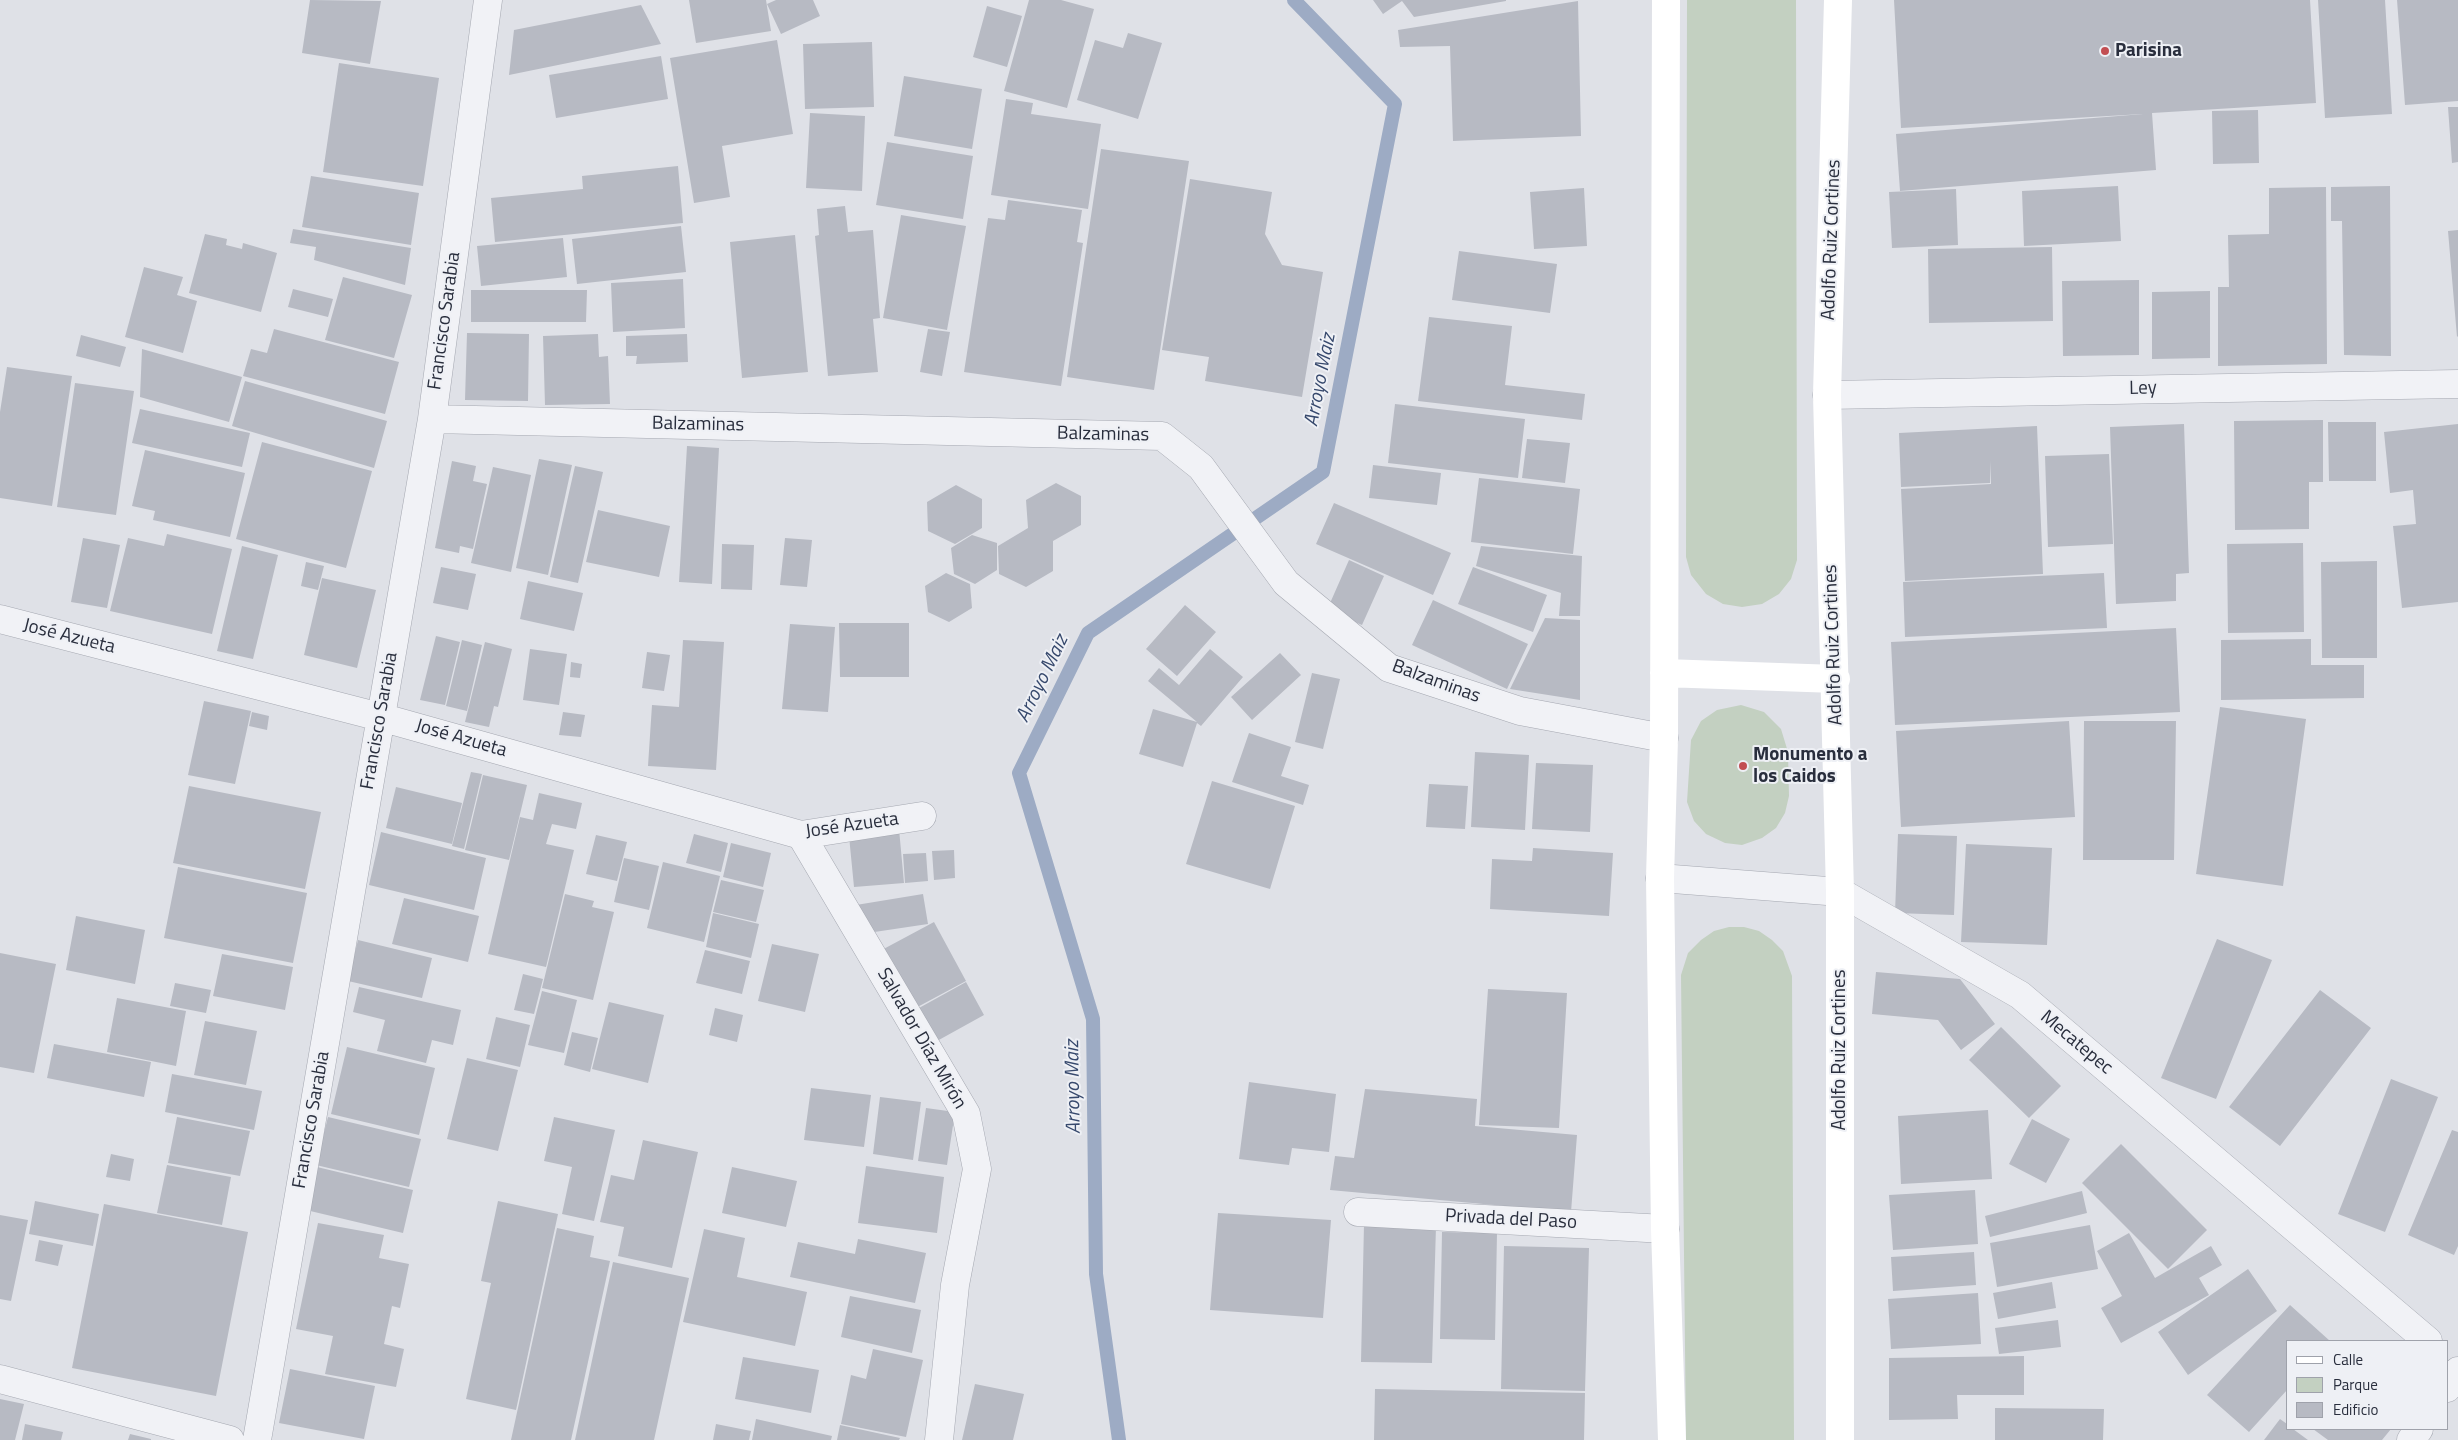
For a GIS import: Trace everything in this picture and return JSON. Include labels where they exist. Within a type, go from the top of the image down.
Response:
[{"type":"main road","points":[[1666,0],[1664,738],[1660,878],[1665,1228],[1672,1440]]},
{"type":"main road","name":"Adolfo Ruiz Cortines","points":[[1838,0],[1827,395],[1836,679],[1840,892],[1840,1440]]},
{"type":"main road","points":[[1664,673],[1836,679]]},
{"type":"street","name":"Francisco Sarabia","points":[[257,1440],[432,419],[488,0]]},
{"type":"street","name":"Ley","points":[[1827,395],[2458,384]]},
{"type":"street","name":"Balzaminas","points":[[432,419],[1162,436],[1201,468],[1286,583],[1389,668],[1520,711],[1664,738]]},
{"type":"street","name":"José Azueta","points":[[0,619],[380,717],[801,835],[922,816]]},
{"type":"street","name":"Salvador Díaz Mirón","points":[[801,835],[966,1114],[977,1169],[955,1285],[939,1440]]},
{"type":"street","name":"Mecatepec","points":[[1660,878],[1840,892],[2020,994],[2427,1340]]},
{"type":"street","name":"Privada del Paso","points":[[1358,1212],[1665,1228]]},
{"type":"street","points":[[2448,1358],[2458,1367]]},
{"type":"street","points":[[2448,1386],[2458,1371]]},
{"type":"street","points":[[0,1379],[230,1440]]},
{"type":"green space","points":[[1687,0],[1796,0],[1797,560],[1791,579],[1779,594],[1762,604],[1742,607],[1723,604],[1706,594],[1691,575],[1686,557]]},
{"type":"green space","points":[[1741,705],[1764,712],[1781,729],[1788,752],[1789,796],[1785,813],[1776,828],[1762,838],[1742,845],[1725,843],[1706,834],[1694,821],[1687,802],[1691,740],[1701,721],[1717,710]]},
{"type":"green space","points":[[1729,927],[1744,927],[1759,931],[1772,940],[1783,951],[1792,976],[1794,1440],[1686,1440],[1681,975],[1688,953],[1701,940],[1714,931]]},
{"type":"building","points":[[310,0],[381,1],[370,64],[302,53]]},
{"type":"building","points":[[689,0],[766,0],[771,31],[696,43]]},
{"type":"building","points":[[776,0],[813,0],[820,16],[781,34],[767,4]]},
{"type":"building","points":[[1029,0],[1061,0],[1094,9],[1067,108],[1004,91]]},
{"type":"building","points":[[1373,0],[1506,1],[1414,17],[1402,1],[1383,14]]},
{"type":"building","name":"Parisina","points":[[1894,0],[2310,0],[2316,103],[2152,113],[2156,170],[1900,191],[1896,134],[2143,114],[1901,128]]},
{"type":"building","points":[[2318,0],[2385,0],[2392,114],[2325,118]]},
{"type":"building","points":[[2397,0],[2458,0],[2458,101],[2405,105]]},
{"type":"building","points":[[1578,1],[1581,136],[1453,141],[1450,46],[1400,47],[1398,30]]},
{"type":"building","points":[[641,5],[661,44],[509,75],[514,30]]},
{"type":"building","points":[[987,6],[1022,16],[1007,67],[973,57]]},
{"type":"building","points":[[1128,33],[1162,43],[1138,119],[1077,100],[1095,40],[1123,48]]},
{"type":"building","points":[[777,40],[793,134],[722,146],[730,197],[694,203],[670,58]]},
{"type":"building","points":[[872,42],[874,107],[805,109],[803,44]]},
{"type":"building","points":[[661,56],[668,99],[556,118],[549,75]]},
{"type":"building","points":[[339,63],[439,78],[423,186],[323,172]]},
{"type":"building","points":[[904,76],[982,89],[972,149],[894,136]]},
{"type":"building","points":[[1006,99],[1033,103],[1031,114],[1101,124],[1088,209],[991,195]]},
{"type":"building","points":[[2448,107],[2458,107],[2458,162],[2452,163]]},
{"type":"building","points":[[2258,110],[2259,163],[2213,164],[2212,111]]},
{"type":"building","points":[[810,113],[865,116],[862,191],[806,188]]},
{"type":"building","points":[[887,142],[973,156],[963,219],[876,205]]},
{"type":"building","points":[[1101,149],[1189,161],[1154,390],[1067,377]]},
{"type":"building","points":[[678,166],[683,223],[495,242],[491,198],[583,189],[582,176]]},
{"type":"building","points":[[311,176],[419,193],[411,245],[302,227]]},
{"type":"building","points":[[1190,179],[1272,192],[1265,234],[1282,265],[1323,272],[1302,397],[1205,381],[1209,357],[1162,350]]},
{"type":"building","points":[[2118,186],[2121,241],[2024,246],[2022,191]]},
{"type":"building","points":[[2390,186],[2391,356],[2344,355],[2342,221],[2331,221],[2331,187]]},
{"type":"building","points":[[2326,187],[2327,364],[2218,366],[2218,287],[2229,287],[2228,235],[2269,234],[2269,188]]},
{"type":"building","points":[[1584,188],[1587,246],[1534,249],[1530,192]]},
{"type":"building","points":[[1956,189],[1958,245],[1892,248],[1889,192]]},
{"type":"building","points":[[1008,200],[1082,210],[1077,242],[1083,243],[1061,386],[964,372],[988,218],[1005,220]]},
{"type":"building","points":[[845,206],[848,232],[873,230],[880,318],[873,319],[878,372],[828,376],[815,236],[819,235],[817,209]]},
{"type":"building","points":[[901,215],[966,226],[947,330],[883,318]]},
{"type":"building","points":[[681,226],[686,272],[577,284],[572,239]]},
{"type":"building","points":[[293,229],[411,248],[405,285],[314,260],[316,247],[290,243]]},
{"type":"building","points":[[2458,230],[2458,336],[2457,337],[2448,231]]},
{"type":"building","points":[[205,234],[227,239],[226,245],[242,249],[243,243],[277,253],[261,312],[189,293]]},
{"type":"building","points":[[795,235],[808,372],[742,378],[730,242]]},
{"type":"building","points":[[563,238],[567,277],[481,286],[477,246]]},
{"type":"building","points":[[2052,247],[2053,321],[1929,323],[1928,249]]},
{"type":"building","points":[[1459,251],[1557,264],[1550,313],[1452,300]]},
{"type":"building","points":[[144,267],[183,277],[177,295],[197,301],[183,353],[125,337]]},
{"type":"building","points":[[343,277],[412,295],[394,358],[325,340]]},
{"type":"building","points":[[683,279],[685,328],[613,332],[611,283]]},
{"type":"building","points":[[2139,280],[2139,355],[2063,356],[2062,281]]},
{"type":"building","points":[[293,289],[333,299],[328,317],[288,307]]},
{"type":"building","points":[[471,290],[587,290],[586,322],[471,322]]},
{"type":"building","points":[[2210,291],[2210,358],[2152,359],[2152,292]]},
{"type":"building","points":[[1429,317],[1512,326],[1505,385],[1585,394],[1582,420],[1418,401]]},
{"type":"building","points":[[274,329],[399,362],[385,414],[243,376],[251,349],[267,353]]},
{"type":"building","points":[[928,329],[950,332],[942,376],[920,372]]},
{"type":"building","points":[[467,333],[529,334],[528,401],[465,400]]},
{"type":"building","points":[[598,334],[599,357],[608,356],[610,404],[545,405],[543,336]]},
{"type":"building","points":[[687,334],[688,362],[636,364],[637,356],[626,356],[626,336]]},
{"type":"building","points":[[81,335],[126,347],[120,367],[76,356]]},
{"type":"building","points":[[142,349],[242,377],[229,422],[140,397]]},
{"type":"building","points":[[7,367],[72,376],[52,506],[0,498],[0,412]]},
{"type":"building","points":[[245,381],[387,421],[374,468],[232,426]]},
{"type":"building","points":[[75,383],[134,391],[116,515],[57,507]]},
{"type":"building","points":[[1395,404],[1525,419],[1518,478],[1388,463]]},
{"type":"building","points":[[140,409],[250,433],[242,467],[132,443]]},
{"type":"building","points":[[2323,420],[2323,482],[2309,482],[2309,529],[2235,530],[2234,421]]},
{"type":"building","points":[[2328,422],[2376,422],[2376,481],[2329,481]]},
{"type":"building","points":[[2184,424],[2189,573],[2176,574],[2176,601],[2116,604],[2110,427]]},
{"type":"building","points":[[2458,424],[2458,602],[2402,608],[2393,526],[2416,524],[2413,490],[2390,493],[2384,432]]},
{"type":"building","points":[[2037,426],[2043,574],[1905,581],[1901,489],[1991,484],[1990,461],[1990,483],[1901,487],[1899,433]]},
{"type":"building","points":[[1527,439],[1570,443],[1565,483],[1522,478]]},
{"type":"building","points":[[262,442],[372,471],[346,568],[236,539]]},
{"type":"building","points":[[687,446],[719,448],[712,584],[679,582]]},
{"type":"building","points":[[145,450],[245,473],[230,537],[153,520],[155,511],[132,506]]},
{"type":"building","points":[[2109,454],[2113,544],[2048,547],[2045,456]]},
{"type":"building","points":[[539,459],[572,465],[548,575],[516,568]]},
{"type":"building","points":[[452,461],[476,466],[473,481],[487,484],[473,549],[460,546],[459,553],[435,548]]},
{"type":"building","points":[[1373,465],[1441,473],[1437,505],[1369,498]]},
{"type":"building","points":[[575,466],[603,472],[578,583],[550,577]]},
{"type":"building","points":[[493,467],[531,475],[511,572],[471,563]]},
{"type":"building","points":[[1479,478],[1580,489],[1573,554],[1471,542]]},
{"type":"building","points":[[1056,483],[1081,496],[1081,525],[1053,541],[1053,571],[1026,587],[999,574],[998,546],[1028,528],[1026,500]]},
{"type":"building","points":[[956,485],[982,499],[982,528],[955,544],[928,531],[927,502]]},
{"type":"building","points":[[1334,503],[1451,553],[1433,595],[1316,544]]},
{"type":"building","points":[[598,510],[670,526],[659,577],[586,562]]},
{"type":"building","points":[[167,534],[232,549],[212,634],[110,611],[128,538],[164,546]]},
{"type":"building","points":[[972,535],[997,543],[997,570],[975,584],[954,574],[951,548]]},
{"type":"building","points":[[83,538],[120,545],[107,608],[71,602]]},
{"type":"building","points":[[785,538],[812,540],[807,587],[780,585]]},
{"type":"building","points":[[2303,543],[2304,632],[2228,633],[2227,544]]},
{"type":"building","points":[[722,544],[754,545],[752,590],[721,589]]},
{"type":"building","points":[[242,546],[278,555],[253,659],[217,651]]},
{"type":"building","points":[[1481,546],[1582,556],[1580,616],[1559,616],[1561,593],[1476,566]]},
{"type":"building","points":[[1349,560],[1384,576],[1362,625],[1327,610]]},
{"type":"building","points":[[2377,561],[2377,658],[2322,658],[2321,562]]},
{"type":"building","points":[[306,562],[324,566],[318,590],[301,586]]},
{"type":"building","points":[[441,567],[476,574],[468,610],[433,603]]},
{"type":"building","points":[[1473,567],[1547,595],[1533,632],[1458,604]]},
{"type":"building","points":[[946,573],[970,584],[972,608],[949,622],[928,612],[925,586]]},
{"type":"building","points":[[2104,573],[2107,628],[1905,637],[1903,582]]},
{"type":"building","points":[[322,578],[376,590],[357,668],[304,655]]},
{"type":"building","points":[[528,581],[583,593],[574,631],[520,619]]},
{"type":"building","points":[[1433,600],[1528,644],[1507,689],[1412,645]]},
{"type":"building","points":[[1185,605],[1216,632],[1177,676],[1146,649]]},
{"type":"building","points":[[1545,618],[1580,620],[1580,700],[1510,689]]},
{"type":"building","points":[[839,623],[909,623],[909,677],[840,677]]},
{"type":"building","points":[[790,624],[835,627],[828,712],[782,709]]},
{"type":"building","points":[[2176,628],[2180,712],[1895,725],[1891,642]]},
{"type":"building","points":[[436,636],[460,642],[445,705],[420,700]]},
{"type":"building","points":[[2311,639],[2311,665],[2364,665],[2364,698],[2221,700],[2221,640]]},
{"type":"building","points":[[462,640],[482,645],[467,711],[446,706]]},
{"type":"building","points":[[683,640],[724,642],[716,770],[648,766],[652,705],[679,707]]},
{"type":"building","points":[[485,642],[512,649],[498,707],[494,706],[489,727],[465,722]]},
{"type":"building","points":[[530,649],[567,654],[559,705],[523,700]]},
{"type":"building","points":[[1210,649],[1243,677],[1201,726],[1197,723],[1183,767],[1139,754],[1153,709],[1197,722],[1148,681],[1159,668],[1179,685]]},
{"type":"building","points":[[647,652],[670,655],[664,691],[642,688]]},
{"type":"building","points":[[1280,653],[1301,675],[1252,720],[1231,697]]},
{"type":"building","points":[[571,662],[582,664],[580,678],[570,677]]},
{"type":"building","points":[[1312,673],[1340,679],[1323,749],[1295,742]]},
{"type":"building","points":[[204,701],[251,711],[235,784],[188,775]]},
{"type":"building","points":[[2220,707],[2306,719],[2283,886],[2196,874]]},
{"type":"building","points":[[252,712],[269,716],[267,730],[249,726]]},
{"type":"building","points":[[563,712],[585,715],[581,737],[559,735]]},
{"type":"building","points":[[2069,721],[2075,817],[1901,827],[1896,731]]},
{"type":"building","points":[[2084,721],[2176,721],[2174,860],[2083,860]]},
{"type":"building","points":[[1249,733],[1291,747],[1281,776],[1309,785],[1303,805],[1232,782]]},
{"type":"building","points":[[1475,752],[1529,755],[1525,830],[1471,827]]},
{"type":"building","points":[[1536,763],[1593,765],[1590,832],[1532,829]]},
{"type":"building","points":[[471,772],[482,774],[464,849],[452,846]]},
{"type":"building","points":[[483,775],[527,785],[509,860],[465,850]]},
{"type":"building","points":[[1212,781],[1295,806],[1270,889],[1186,864]]},
{"type":"building","points":[[1429,784],[1468,786],[1465,829],[1426,827]]},
{"type":"building","points":[[189,786],[321,812],[305,889],[173,863]]},
{"type":"building","points":[[396,787],[462,803],[452,844],[386,828]]},
{"type":"building","points":[[539,793],[582,803],[576,829],[552,824],[546,844],[574,850],[546,967],[488,954],[520,817],[533,820]]},
{"type":"building","points":[[899,829],[904,883],[854,887],[849,836]]},
{"type":"building","points":[[381,832],[486,858],[474,910],[369,885]]},
{"type":"building","points":[[694,834],[728,843],[721,872],[686,863]]},
{"type":"building","points":[[1898,834],[1957,836],[1954,915],[1895,913]]},
{"type":"building","points":[[596,835],[627,842],[617,881],[586,874]]},
{"type":"building","points":[[731,843],[771,853],[763,887],[723,877]]},
{"type":"building","points":[[1966,844],[2052,848],[2047,945],[1961,942]]},
{"type":"building","points":[[1533,848],[1613,853],[1609,916],[1490,909],[1492,859],[1532,861]]},
{"type":"building","points":[[954,850],[955,878],[934,880],[932,851]]},
{"type":"building","points":[[926,853],[928,881],[905,883],[903,854]]},
{"type":"building","points":[[624,858],[659,866],[649,910],[614,902]]},
{"type":"building","points":[[663,862],[720,876],[704,942],[647,928]]},
{"type":"building","points":[[178,867],[307,893],[293,963],[164,938]]},
{"type":"building","points":[[721,880],[764,890],[756,922],[713,912]]},
{"type":"building","points":[[565,894],[594,901],[592,907],[614,912],[593,1000],[542,988]]},
{"type":"building","points":[[923,894],[928,924],[861,934],[856,905]]},
{"type":"building","points":[[404,898],[479,916],[468,962],[392,944]]},
{"type":"building","points":[[713,913],[759,924],[751,958],[706,947]]},
{"type":"building","points":[[76,916],[145,930],[135,984],[66,970]]},
{"type":"building","points":[[934,922],[966,981],[910,1011],[878,952]]},
{"type":"building","points":[[2217,939],[2272,960],[2216,1099],[2161,1078]]},
{"type":"building","points":[[358,940],[432,958],[422,998],[348,981]]},
{"type":"building","points":[[772,944],[819,954],[805,1012],[758,1001]]},
{"type":"building","points":[[705,950],[750,961],[742,994],[696,983]]},
{"type":"building","points":[[0,953],[56,964],[34,1073],[0,1067]]},
{"type":"building","points":[[222,954],[293,967],[285,1010],[213,996]]},
{"type":"building","points":[[1876,972],[1960,979],[1995,1024],[1961,1050],[1938,1020],[1872,1014]]},
{"type":"building","points":[[523,974],[543,979],[534,1014],[514,1010]]},
{"type":"building","points":[[966,982],[984,1015],[937,1041],[919,1008]]},
{"type":"building","points":[[175,983],[211,990],[206,1013],[170,1006]]},
{"type":"building","points":[[359,987],[461,1010],[453,1045],[432,1040],[426,1063],[377,1051],[385,1020],[353,1012]]},
{"type":"building","points":[[1488,989],[1567,993],[1559,1128],[1479,1125]]},
{"type":"building","points":[[2320,990],[2371,1028],[2280,1146],[2229,1107]]},
{"type":"building","points":[[542,991],[577,1000],[564,1053],[528,1045]]},
{"type":"building","points":[[117,998],[186,1011],[176,1066],[107,1052]]},
{"type":"building","points":[[609,1002],[664,1015],[648,1083],[592,1069]]},
{"type":"building","points":[[715,1008],[743,1015],[737,1042],[709,1035]]},
{"type":"building","points":[[496,1017],[530,1025],[520,1067],[486,1059]]},
{"type":"building","points":[[205,1021],[257,1031],[246,1085],[194,1075]]},
{"type":"building","points":[[2001,1027],[2061,1086],[2029,1118],[1969,1060]]},
{"type":"building","points":[[572,1032],[598,1038],[590,1072],[564,1065]]},
{"type":"building","points":[[54,1044],[151,1062],[144,1097],[47,1078]]},
{"type":"building","points":[[347,1047],[435,1068],[419,1135],[331,1114]]},
{"type":"building","points":[[467,1058],[518,1070],[498,1151],[447,1139]]},
{"type":"building","points":[[172,1074],[262,1091],[254,1130],[165,1112]]},
{"type":"building","points":[[2391,1079],[2438,1097],[2385,1232],[2338,1214]]},
{"type":"building","points":[[1249,1082],[1336,1094],[1329,1152],[1292,1148],[1289,1165],[1239,1159]]},
{"type":"building","points":[[811,1088],[871,1095],[864,1147],[804,1140]]},
{"type":"building","points":[[1365,1089],[1477,1099],[1475,1126],[1577,1135],[1571,1212],[1330,1190],[1335,1156],[1354,1158]]},
{"type":"building","points":[[880,1097],[921,1102],[913,1160],[873,1154]]},
{"type":"building","points":[[926,1108],[955,1112],[947,1165],[918,1161]]},
{"type":"building","points":[[1988,1110],[1992,1179],[1901,1184],[1898,1116]]},
{"type":"building","points":[[177,1117],[250,1131],[240,1176],[168,1163]]},
{"type":"building","points":[[328,1117],[421,1139],[409,1187],[316,1165]]},
{"type":"building","points":[[554,1117],[615,1130],[594,1221],[562,1214],[572,1167],[544,1161]]},
{"type":"building","points":[[2032,1119],[2070,1139],[2046,1183],[2009,1164]]},
{"type":"building","points":[[2452,1130],[2458,1132],[2458,1246],[2454,1255],[2408,1235]]},
{"type":"building","points":[[643,1140],[698,1152],[672,1268],[618,1256],[624,1227],[600,1222],[611,1175],[634,1180]]},
{"type":"building","points":[[2121,1144],[2207,1230],[2168,1269],[2082,1183]]},
{"type":"building","points":[[111,1154],[134,1159],[130,1181],[106,1177]]},
{"type":"building","points":[[167,1165],[231,1177],[222,1225],[157,1213]]},
{"type":"building","points":[[866,1166],[944,1177],[937,1233],[858,1223]]},
{"type":"building","points":[[317,1167],[413,1190],[403,1233],[306,1210]]},
{"type":"building","points":[[732,1167],[797,1181],[786,1227],[722,1213]]},
{"type":"building","points":[[1975,1190],[1978,1244],[1893,1250],[1889,1195]]},
{"type":"building","points":[[2082,1191],[2087,1213],[1990,1237],[1985,1216]]},
{"type":"building","points":[[35,1201],[99,1214],[93,1246],[29,1234]]},
{"type":"building","points":[[498,1201],[558,1214],[516,1410],[466,1399],[491,1283],[481,1281]]},
{"type":"building","points":[[104,1204],[248,1232],[216,1396],[72,1368]]},
{"type":"building","points":[[1218,1213],[1331,1220],[1323,1318],[1210,1310]]},
{"type":"building","points":[[0,1215],[28,1220],[11,1301],[0,1299]]},
{"type":"building","points":[[318,1223],[384,1235],[379,1258],[409,1264],[400,1308],[392,1306],[384,1344],[404,1349],[396,1387],[325,1374],[333,1336],[296,1329]]},
{"type":"building","points":[[1364,1224],[1436,1226],[1432,1363],[1361,1362]]},
{"type":"building","points":[[2090,1225],[2098,1269],[1997,1287],[1990,1243]]},
{"type":"building","points":[[557,1228],[594,1236],[590,1257],[610,1261],[571,1440],[511,1440]]},
{"type":"building","points":[[704,1229],[745,1238],[737,1277],[807,1292],[795,1346],[683,1322]]},
{"type":"building","points":[[1442,1232],[1497,1233],[1495,1340],[1440,1339]]},
{"type":"building","points":[[2129,1233],[2155,1278],[2211,1246],[2222,1265],[2199,1278],[2209,1295],[2121,1343],[2101,1308],[2122,1296],[2097,1251]]},
{"type":"building","points":[[858,1239],[926,1253],[915,1303],[790,1277],[798,1242],[855,1254]]},
{"type":"building","points":[[39,1240],[63,1245],[58,1266],[35,1261]]},
{"type":"building","points":[[1504,1246],[1589,1248],[1585,1391],[1501,1389]]},
{"type":"building","points":[[1974,1252],[1976,1285],[1893,1291],[1891,1257]]},
{"type":"building","points":[[613,1262],[689,1278],[654,1440],[575,1440]]},
{"type":"building","points":[[2248,1269],[2277,1311],[2188,1375],[2158,1332]]},
{"type":"building","points":[[2052,1282],[2056,1308],[1998,1319],[1993,1293]]},
{"type":"building","points":[[1978,1293],[1981,1344],[1891,1349],[1888,1299]]},
{"type":"building","points":[[850,1296],[921,1310],[912,1353],[841,1337]]},
{"type":"building","points":[[2290,1305],[2329,1340],[2286,1340],[2286,1391],[2249,1432],[2207,1395]]},
{"type":"building","points":[[2058,1320],[2061,1347],[1999,1354],[1995,1328]]},
{"type":"building","points":[[873,1349],[923,1360],[906,1437],[841,1424],[851,1375],[866,1379]]},
{"type":"building","points":[[2024,1356],[2024,1395],[1957,1395],[1958,1419],[1889,1420],[1889,1358]]},
{"type":"building","points":[[743,1357],[819,1370],[811,1413],[735,1399]]},
{"type":"building","points":[[290,1369],[375,1386],[364,1439],[279,1423]]},
{"type":"building","points":[[975,1384],[1024,1394],[1013,1440],[962,1440]]},
{"type":"building","points":[[1375,1389],[1585,1393],[1584,1440],[1374,1440]]},
{"type":"building","points":[[0,1399],[24,1404],[15,1440],[0,1440]]},
{"type":"building","points":[[1995,1408],[2104,1409],[2103,1440],[1995,1440]]},
{"type":"building","points":[[756,1419],[832,1436],[831,1440],[752,1440]]},
{"type":"building","points":[[2280,1419],[2286,1423],[2286,1430],[2294,1430],[2308,1440],[2264,1440]]},
{"type":"building","points":[[25,1424],[63,1432],[61,1440],[22,1440]]},
{"type":"building","points":[[716,1424],[751,1431],[749,1440],[713,1440]]},
{"type":"building","points":[[840,1425],[900,1438],[899,1440],[837,1440]]},
{"type":"building","points":[[2314,1430],[2390,1430],[2382,1440],[2328,1440]]},
{"type":"building","points":[[130,1434],[151,1439],[151,1440],[128,1440]]},
{"type":"waterway","name":"Arroyo Maiz","points":[[1119,1440],[1096,1274],[1093,1019],[1019,773],[1088,633],[1323,472],[1395,104],[1294,0]]},
{"type":"place","name":"Parisina","points":[[2105,51]]},
{"type":"place","name":"Monumento a los Caidos","points":[[1743,766]]}]
